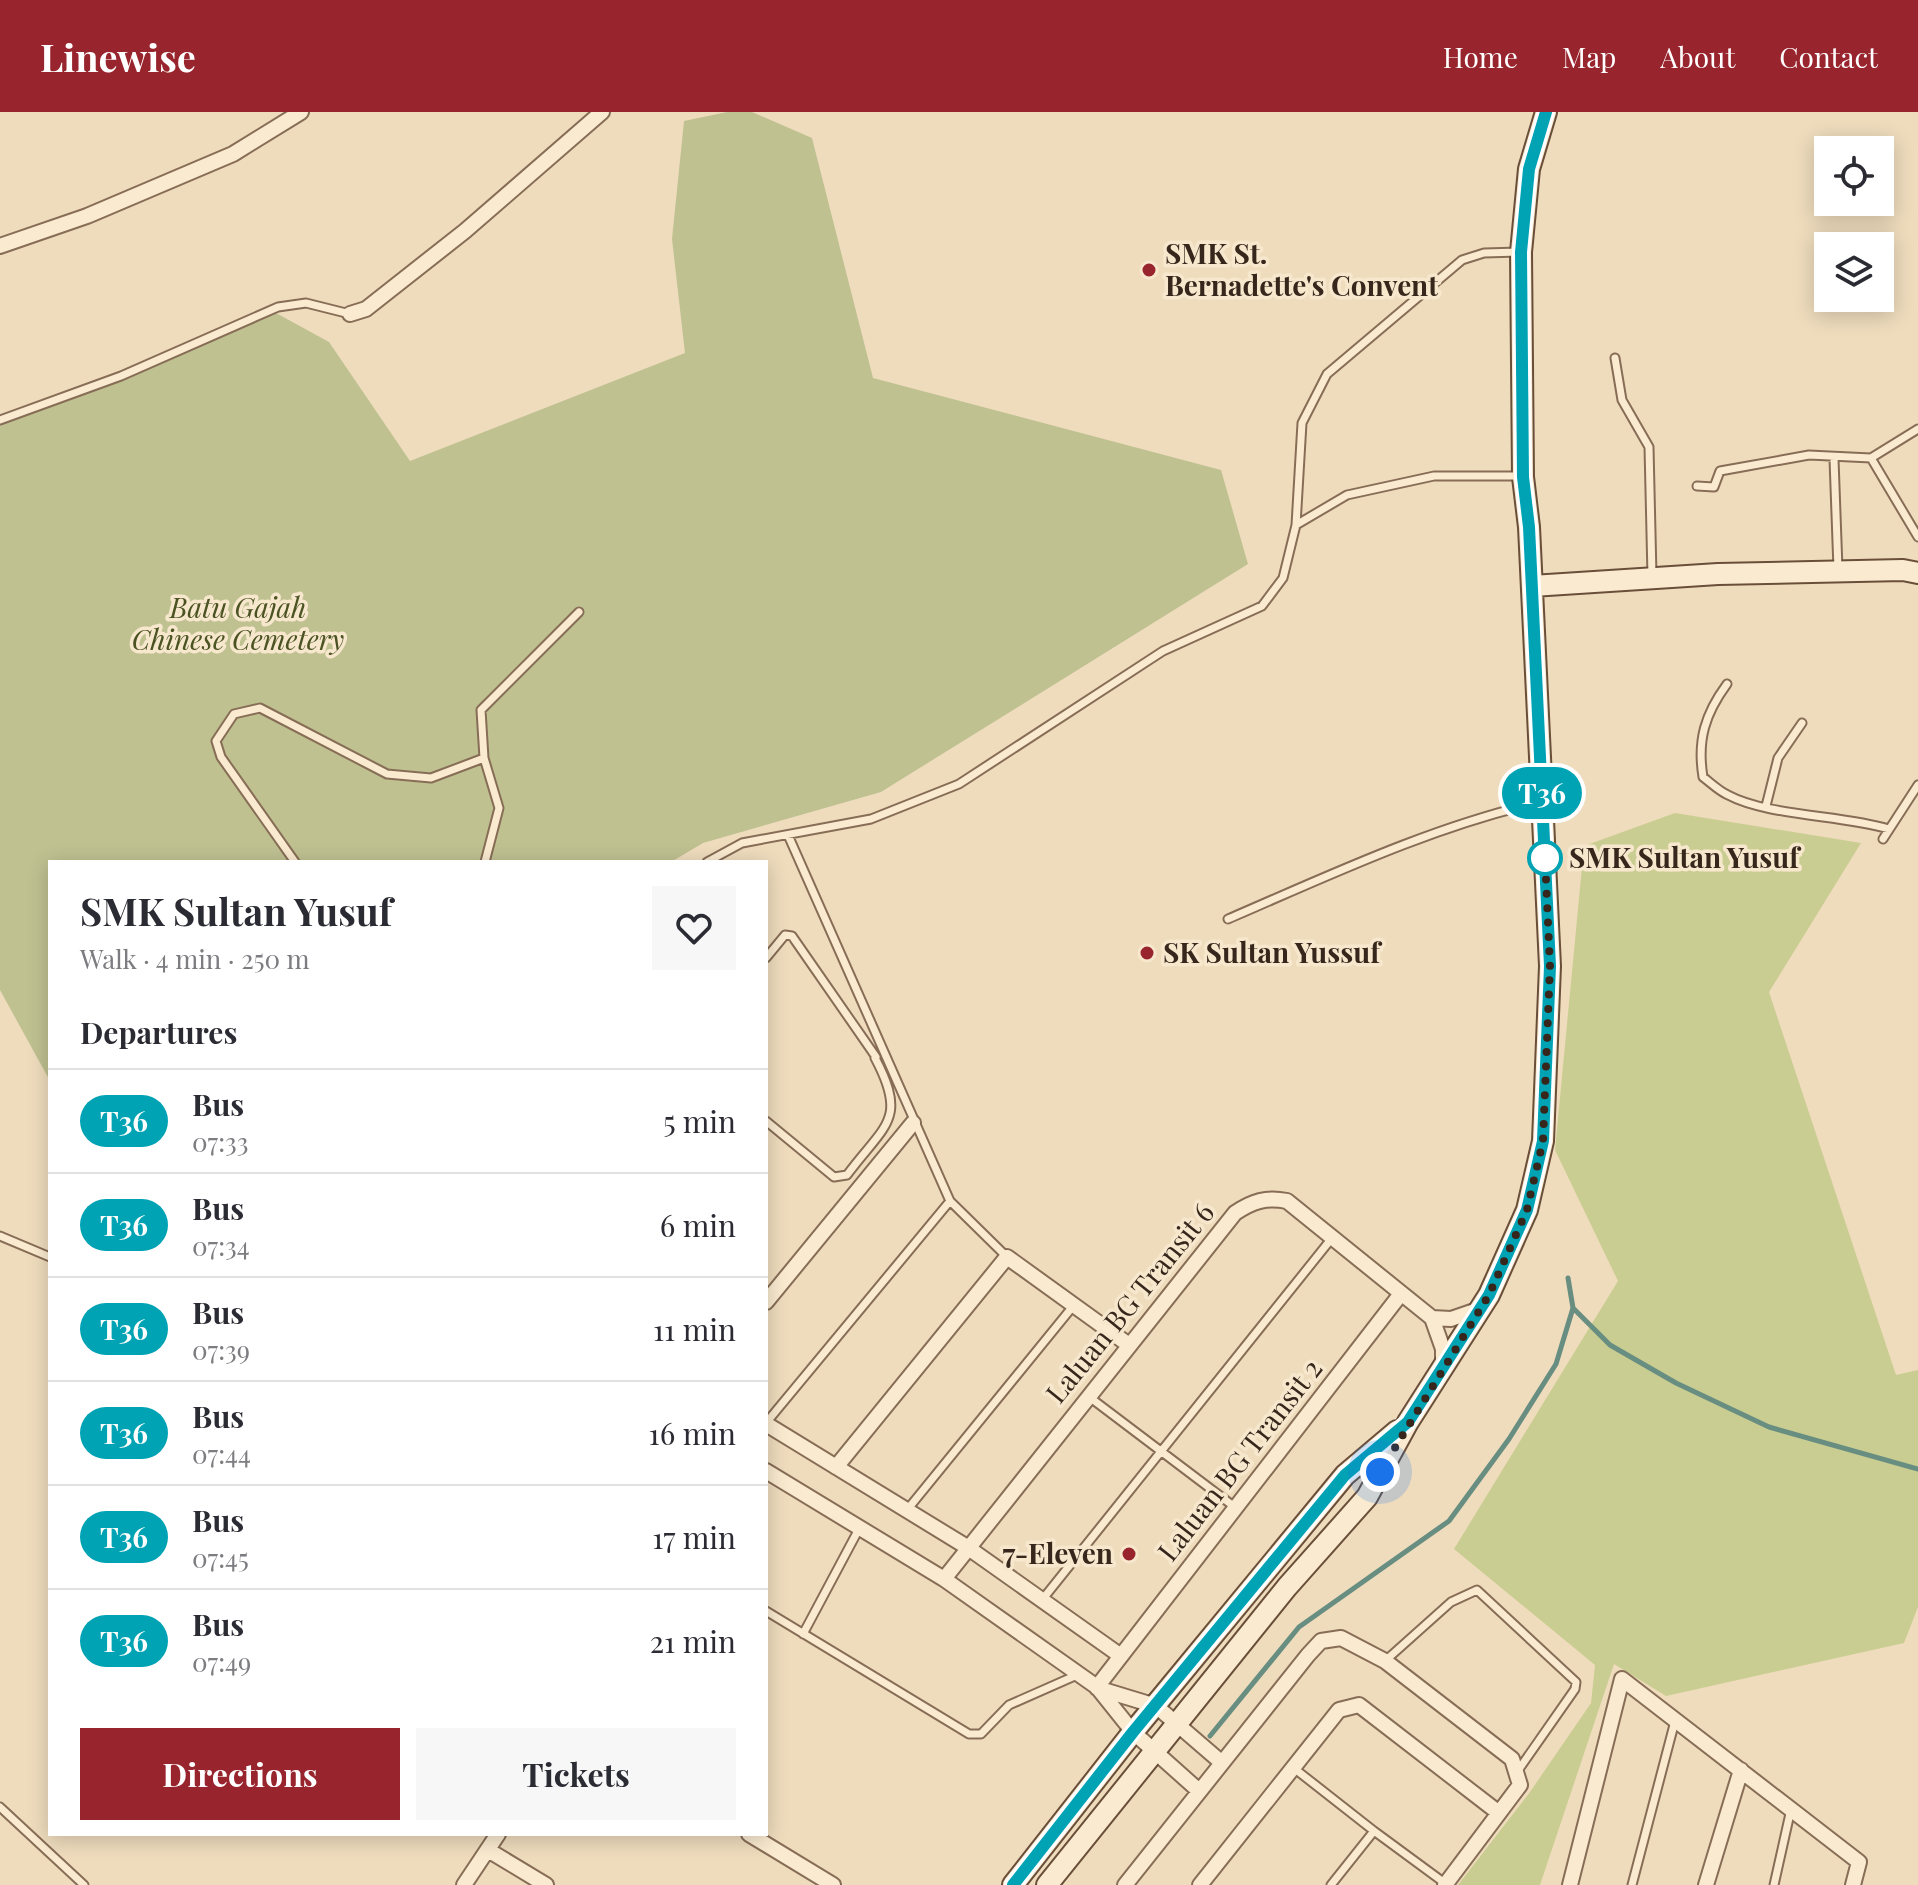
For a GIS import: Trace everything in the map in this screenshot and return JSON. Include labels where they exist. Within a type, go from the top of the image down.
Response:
[{"type":"main road","points":[[1047,1885],[1179,1725],[1287,1587],[1367,1497],[1408,1422],[1480,1309],[1527,1210],[1543,1141],[1550,966],[1532,586],[1523,477],[1521,252],[1529,169],[1546,112]]},
{"type":"main road","points":[[1532,586],[1838,571],[1918,573]]},
{"type":"main road","points":[[1013,1885],[1133,1732],[1345,1475],[1408,1422]]},
{"type":"street","points":[[0,246],[87,216],[233,154],[301,112]]},
{"type":"street","points":[[350,314],[366,309],[465,231],[602,112]]},
{"type":"street","points":[[768,1300],[913,1123]]},
{"type":"street","name":"Laluan BG Transit 6","points":[[944,1579],[1235,1213],[1248,1204],[1267,1198],[1287,1201],[1432,1318]]},
{"type":"street","points":[[836,1467],[1007,1257],[1129,1345]]},
{"type":"street","name":"Laluan BG Transit 2","points":[[1097,1687],[1400,1295]]},
{"type":"street","points":[[1442,1370],[1443,1349],[1432,1318],[1451,1319],[1480,1309]]},
{"type":"street","points":[[768,1425],[967,1547],[1121,1656]]},
{"type":"street","points":[[768,1472],[944,1579],[1097,1687],[1133,1732],[1198,1790]]},
{"type":"street","points":[[1125,1885],[1198,1790],[1321,1641],[1341,1638],[1385,1661],[1512,1759],[1520,1785],[1445,1884]]},
{"type":"street","points":[[1570,1885],[1622,1679],[1859,1862],[1853,1885]]},
{"type":"street","points":[[1097,1687],[1156,1706],[1221,1762]]},
{"type":"street","points":[[1200,1885],[1339,1710],[1359,1705],[1499,1813]]},
{"type":"street","points":[[1706,1885],[1741,1770]]},
{"type":"street","points":[[464,1885],[497,1836]]},
{"type":"street","points":[[752,1836],[833,1885]]},
{"type":"street","points":[[488,1850],[546,1885]]},
{"type":"lane","points":[[711,860],[742,843],[871,819],[959,784],[1163,651],[1262,606],[1283,578],[1296,525],[1302,423],[1327,374],[1462,260],[1484,253],[1521,252]]},
{"type":"lane","points":[[0,420],[121,376],[278,307],[306,303],[350,314]]},
{"type":"lane","points":[[1615,358],[1622,400],[1649,447],[1652,578]]},
{"type":"lane","points":[[1697,486],[1714,487],[1720,471],[1809,455],[1834,459],[1871,458],[1918,429]]},
{"type":"lane","points":[[1871,458],[1918,537]]},
{"type":"lane","points":[[1834,459],[1838,571]]},
{"type":"lane","points":[[1296,525],[1347,495],[1434,476],[1523,477]]},
{"type":"lane","points":[[486,860],[499,808],[484,758],[481,710],[579,612]]},
{"type":"lane","points":[[1727,684],[1708,710],[1699,752],[1703,777],[1729,796],[1766,806],[1855,819],[1889,829]]},
{"type":"lane","points":[[294,860],[221,757],[216,741],[234,714],[260,708],[387,774],[431,778],[484,758]]},
{"type":"lane","points":[[1766,806],[1778,758],[1802,723]]},
{"type":"lane","points":[[1883,839],[1918,785]]},
{"type":"lane","points":[[1228,919],[1380,853],[1478,817],[1542,802]]},
{"type":"lane","points":[[788,835],[950,1201],[1007,1257]]},
{"type":"lane","points":[[768,956],[785,935],[792,936],[875,1058],[893,1097],[893,1114],[847,1175],[834,1177],[768,1123]]},
{"type":"lane","points":[[875,1058],[883,1049]]},
{"type":"lane","points":[[768,1422],[950,1201]]},
{"type":"lane","points":[[0,1236],[48,1256]]},
{"type":"lane","points":[[1042,1600],[1332,1238]]},
{"type":"lane","points":[[907,1510],[1074,1305]]},
{"type":"lane","points":[[1088,1396],[1236,1508]]},
{"type":"lane","points":[[803,1634],[860,1527]]},
{"type":"lane","points":[[1385,1661],[1451,1602],[1477,1590],[1576,1682],[1575,1689],[1516,1773]]},
{"type":"lane","points":[[768,1612],[969,1734],[981,1734],[1009,1705],[1079,1674]]},
{"type":"lane","points":[[1632,1885],[1675,1720]]},
{"type":"lane","points":[[1295,1769],[1445,1884]]},
{"type":"lane","points":[[0,1807],[84,1885]]},
{"type":"lane","points":[[1774,1885],[1791,1809]]},
{"type":"lane","points":[[1331,1885],[1374,1831]]},
{"type":"green space","name":"Batu Gajah Chinese Cemetery","points":[[727,112],[752,112],[812,138],[873,378],[1221,470],[1248,564],[881,792],[703,843],[674,860],[48,860],[48,1077],[0,990],[0,417],[276,313],[329,342],[410,461],[685,353],[672,239],[684,121]]},
{"type":"green space","points":[[1675,813],[1861,843],[1769,992],[1896,1375],[1918,1370],[1918,1607],[1904,1643],[1666,1696],[1614,1664],[1540,1885],[1458,1885],[1530,1792],[1591,1703],[1595,1665],[1454,1549],[1618,1281],[1555,1150],[1584,846]]},
{"type":"waterway","points":[[1568,1278],[1573,1308],[1610,1345],[1676,1383],[1769,1427],[1918,1469]]},
{"type":"waterway","points":[[1210,1736],[1299,1627],[1449,1521],[1509,1439],[1556,1364],[1573,1308]]},
{"type":"bus line","name":"T36","points":[[1013,1885],[1133,1732],[1345,1475],[1408,1422],[1489,1295],[1527,1210],[1543,1141],[1550,966],[1529,527],[1523,477],[1520,286],[1529,169],[1546,112]]},
{"type":"place","name":"SMK St. Bernadette's Convent","points":[[1149,270]]},
{"type":"place","name":"SMK Sultan Yusuf","points":[[1545,858]]},
{"type":"place","name":"SK Sultan Yussuf","points":[[1147,953]]},
{"type":"place","name":"7-Eleven","points":[[1129,1554]]},
{"type":"route","points":[[1380,1472],[1489,1295],[1527,1210],[1543,1141],[1550,966],[1545,858]]}]
